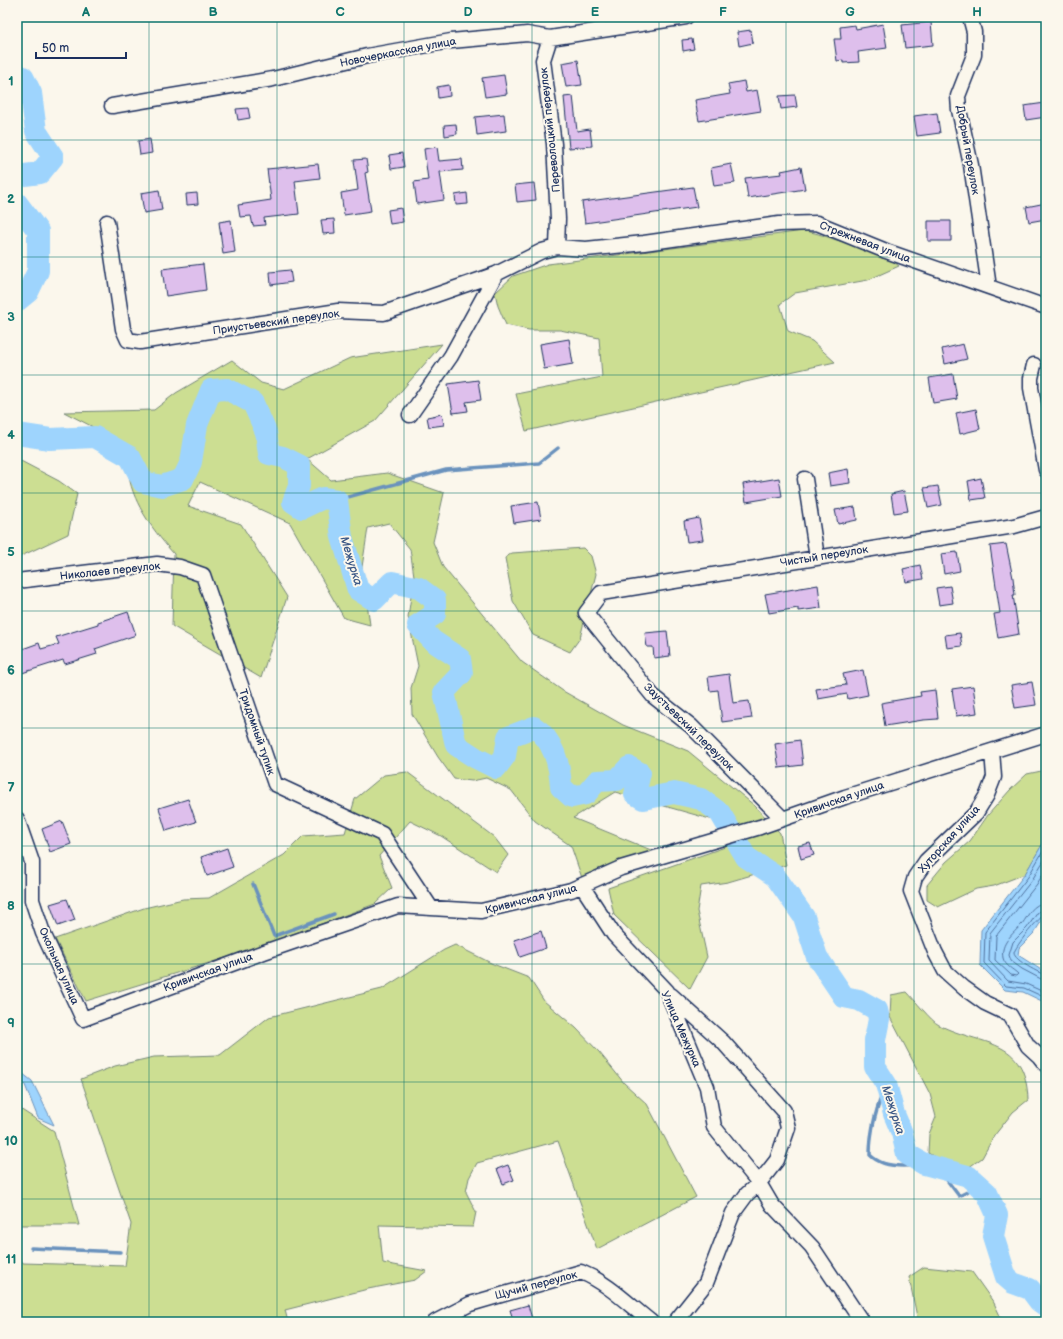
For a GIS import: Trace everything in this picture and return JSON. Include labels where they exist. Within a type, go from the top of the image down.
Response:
[{"type":"street","name":"Новочеркасская улица","points":[[112,106],[273,79],[367,56],[451,41],[527,34],[550,38],[686,17]]},
{"type":"street","name":"Добрый переулок","points":[[970,17],[974,32],[974,55],[958,96],[959,110],[971,165],[989,287]]},
{"type":"street","name":"Переволоцкий переулок","points":[[550,38],[543,60],[554,144],[558,219],[557,246]]},
{"type":"street","name":"Приустьевский переулок","points":[[107,222],[122,329],[128,340],[140,342],[338,311],[384,313],[496,274],[542,251],[557,246]]},
{"type":"street","name":"Стрежневая улица","points":[[557,246],[586,249],[644,243],[779,224],[817,223],[886,251],[1046,307]]},
{"type":"street","points":[[410,415],[451,356],[496,274]]},
{"type":"street","points":[[1034,365],[1031,378],[1032,388],[1046,470]]},
{"type":"street","points":[[805,479],[817,557]]},
{"type":"street","name":"Чистый переулок","points":[[601,593],[1014,526],[1046,517]]},
{"type":"street","name":"Николаев переулок","points":[[17,581],[157,564],[180,567],[203,575]]},
{"type":"street","name":"Тридомный тупик","points":[[203,575],[275,784],[382,834],[431,908]]},
{"type":"street","name":"Заустьевский переулок","points":[[601,593],[586,613],[653,696],[691,726],[783,819]]},
{"type":"street","name":"Кривичская улица","points":[[83,1019],[264,952],[398,906],[481,911],[571,890],[622,868],[760,827],[845,797],[1046,734]]},
{"type":"street","name":"Хуторская улица","points":[[992,751],[994,777],[987,795],[976,813],[926,861],[915,877],[911,891],[935,952],[945,971],[964,988],[985,1003],[1010,1015],[1028,1046],[1040,1056],[1046,1066]]},
{"type":"street","name":"Окольная улица","points":[[17,819],[32,862],[32,900],[42,933],[83,1019]]},
{"type":"street","name":"Улица Межурка","points":[[582,886],[614,935],[667,992],[707,1087],[714,1127],[758,1183],[772,1205],[812,1247],[862,1322]]},
{"type":"street","points":[[667,992],[723,1042],[784,1111],[788,1128],[777,1160],[747,1194],[733,1214],[706,1283],[675,1322]]},
{"type":"street","name":"Щучий переулок","points":[[435,1322],[470,1304],[581,1272],[593,1277],[611,1289],[651,1322]]},
{"type":"green space","points":[[804,231],[871,250],[893,261],[899,266],[868,280],[795,293],[780,304],[788,331],[812,341],[835,362],[526,431],[516,394],[602,377],[599,338],[560,330],[529,330],[506,325],[498,306],[495,293],[513,276],[548,264]]},
{"type":"green space","points":[[442,344],[375,421],[307,459],[331,480],[387,473],[444,493],[433,542],[443,567],[522,662],[563,691],[623,725],[688,751],[755,806],[780,833],[786,865],[728,882],[701,886],[697,911],[707,957],[690,989],[614,915],[608,888],[725,847],[717,821],[615,792],[573,818],[656,852],[583,881],[571,846],[535,821],[511,790],[486,778],[472,781],[454,779],[438,757],[412,714],[411,688],[418,666],[408,617],[414,576],[410,549],[389,523],[368,528],[362,567],[370,625],[344,618],[290,523],[200,482],[188,506],[241,524],[287,597],[261,678],[172,626],[174,554],[146,518],[135,497],[129,476],[128,445],[64,412],[154,410],[176,393],[232,360],[261,383],[284,389],[350,358]]},
{"type":"green space","points":[[17,459],[59,481],[77,494],[68,534],[17,558]]},
{"type":"green space","points":[[583,548],[591,556],[596,574],[580,638],[570,652],[533,635],[513,601],[505,558],[512,553]]},
{"type":"green space","points":[[1046,770],[1046,838],[1025,874],[994,886],[976,889],[938,907],[927,900],[927,885],[946,862],[970,841],[988,815],[1010,790],[1027,774]]},
{"type":"green space","points":[[407,772],[494,837],[508,855],[496,872],[441,836],[410,821],[379,856],[392,888],[375,904],[251,950],[86,1001],[55,939],[144,908],[183,899],[209,898],[284,855],[303,836],[345,833],[355,799],[384,775]]},
{"type":"green space","points":[[455,945],[493,964],[529,978],[544,1001],[576,1028],[599,1052],[624,1083],[647,1104],[696,1197],[597,1249],[558,1141],[477,1163],[469,1178],[466,1192],[476,1212],[473,1227],[379,1225],[383,1263],[427,1271],[415,1280],[368,1289],[285,1310],[288,1322],[17,1322],[17,1254],[23,1263],[125,1266],[131,1224],[81,1079],[115,1066],[154,1057],[220,1055],[269,1017],[382,989],[444,950]]},
{"type":"green space","points":[[907,992],[927,1015],[939,1025],[999,1047],[1010,1054],[1019,1064],[1025,1079],[1028,1100],[1013,1112],[994,1136],[982,1158],[962,1172],[928,1153],[929,1134],[936,1117],[930,1094],[890,1017],[891,995]]},
{"type":"green space","points":[[17,1107],[54,1131],[79,1225],[20,1225],[17,1231]]},
{"type":"green space","points":[[924,1267],[972,1272],[994,1303],[1003,1322],[918,1322],[909,1277]]},
{"type":"water","points":[[1046,838],[1046,914],[1034,933],[1019,948],[1018,955],[1046,973],[1046,1003],[1023,992],[1005,990],[980,965],[981,930],[1025,874]]},
{"type":"water","points":[[17,1057],[22,1073],[32,1081],[54,1125],[38,1118],[25,1085],[17,1079]]},
{"type":"building","points":[[931,22],[933,45],[905,48],[902,25]]},
{"type":"building","points":[[883,24],[887,48],[858,52],[859,62],[843,63],[843,60],[837,61],[834,39],[841,39],[840,27],[855,25],[856,29]]},
{"type":"building","points":[[751,30],[753,43],[739,46],[737,32]]},
{"type":"building","points":[[692,39],[694,49],[683,51],[682,40]]},
{"type":"building","points":[[578,60],[582,85],[566,87],[562,63]]},
{"type":"building","points":[[504,75],[507,94],[485,97],[482,78]]},
{"type":"building","points":[[744,81],[746,92],[757,90],[761,111],[699,121],[695,100],[730,94],[728,84]]},
{"type":"building","points":[[449,85],[450,96],[438,98],[437,87]]},
{"type":"building","points":[[795,95],[797,107],[781,109],[779,96]]},
{"type":"building","points":[[573,96],[577,131],[590,129],[592,146],[569,148],[564,97]]},
{"type":"building","points":[[1045,103],[1046,117],[1026,120],[1024,106]]},
{"type":"building","points":[[248,108],[250,118],[238,120],[236,109]]},
{"type":"building","points":[[937,113],[940,133],[917,136],[914,116]]},
{"type":"building","points":[[504,114],[506,131],[477,135],[475,117]]},
{"type":"building","points":[[456,124],[457,134],[445,136],[444,125]]},
{"type":"building","points":[[150,139],[152,153],[140,155],[138,141]]},
{"type":"building","points":[[437,147],[439,161],[462,159],[463,170],[440,172],[444,200],[417,204],[414,182],[428,180],[424,149]]},
{"type":"building","points":[[402,153],[404,167],[391,169],[389,155]]},
{"type":"building","points":[[366,159],[368,172],[365,173],[371,211],[344,215],[341,193],[358,190],[354,160]]},
{"type":"building","points":[[318,164],[320,178],[295,181],[299,214],[264,218],[265,225],[253,226],[251,216],[240,217],[238,205],[271,200],[267,169]]},
{"type":"building","points":[[731,164],[735,183],[714,186],[711,168]]},
{"type":"building","points":[[801,167],[805,189],[748,198],[745,178],[782,174],[781,171]]},
{"type":"building","points":[[534,183],[536,200],[517,202],[515,185]]},
{"type":"building","points":[[693,187],[697,207],[585,223],[582,202]]},
{"type":"building","points":[[159,190],[162,210],[144,213],[141,193]]},
{"type":"building","points":[[197,193],[198,204],[187,205],[186,194]]},
{"type":"building","points":[[467,193],[468,204],[456,205],[455,195]]},
{"type":"building","points":[[1046,203],[1046,219],[1029,222],[1026,207]]},
{"type":"building","points":[[401,208],[403,222],[390,224],[388,210]]},
{"type":"building","points":[[334,219],[335,233],[323,234],[321,220]]},
{"type":"building","points":[[231,220],[235,252],[223,254],[219,222]]},
{"type":"building","points":[[928,221],[951,221],[951,241],[928,241]]},
{"type":"building","points":[[203,264],[206,290],[166,296],[162,269]]},
{"type":"building","points":[[290,270],[292,282],[271,285],[270,272]]},
{"type":"building","points":[[569,339],[573,364],[544,369],[540,344]]},
{"type":"building","points":[[963,344],[967,359],[945,364],[942,349]]},
{"type":"building","points":[[953,374],[957,399],[933,403],[929,378]]},
{"type":"building","points":[[478,380],[481,400],[466,402],[468,411],[453,413],[448,384]]},
{"type":"building","points":[[976,409],[980,429],[960,434],[956,413]]},
{"type":"building","points":[[442,414],[444,425],[429,427],[427,417]]},
{"type":"building","points":[[848,469],[850,483],[830,486],[828,473]]},
{"type":"building","points":[[779,478],[782,496],[746,502],[743,484]]},
{"type":"building","points":[[981,478],[985,498],[971,500],[968,481]]},
{"type":"building","points":[[938,486],[942,505],[928,508],[924,488]]},
{"type":"building","points":[[904,491],[908,511],[894,513],[891,494]]},
{"type":"building","points":[[538,502],[541,519],[514,523],[511,506]]},
{"type":"building","points":[[855,507],[857,520],[838,524],[835,510]]},
{"type":"building","points":[[699,518],[703,540],[687,542],[684,521]]},
{"type":"building","points":[[1006,544],[1013,578],[1015,595],[1013,595],[1019,634],[998,638],[994,614],[1000,613],[990,546]]},
{"type":"building","points":[[957,552],[960,571],[944,574],[941,554]]},
{"type":"building","points":[[920,565],[923,579],[906,582],[903,569]]},
{"type":"building","points":[[818,585],[821,608],[798,611],[798,608],[769,613],[765,594]]},
{"type":"building","points":[[950,586],[953,603],[939,605],[936,588]]},
{"type":"building","points":[[128,612],[136,635],[95,649],[97,654],[65,664],[63,660],[22,673],[17,657],[17,651],[39,643],[41,649],[59,644],[56,637],[98,624],[98,622]]},
{"type":"building","points":[[667,631],[670,656],[654,658],[653,647],[647,647],[645,633]]},
{"type":"building","points":[[960,633],[962,646],[947,648],[945,635]]},
{"type":"building","points":[[863,670],[868,695],[848,699],[847,694],[818,699],[816,689],[846,685],[843,674]]},
{"type":"building","points":[[729,674],[733,703],[749,701],[752,718],[722,722],[718,690],[710,691],[708,677]]},
{"type":"building","points":[[1032,682],[1036,705],[1015,708],[1011,685]]},
{"type":"building","points":[[973,686],[977,713],[956,716],[952,689]]},
{"type":"building","points":[[935,690],[938,719],[885,726],[881,703],[921,696],[920,692]]},
{"type":"building","points":[[800,740],[803,765],[779,768],[775,744]]},
{"type":"building","points":[[188,799],[196,822],[166,831],[159,808]]},
{"type":"building","points":[[62,821],[71,844],[50,852],[42,829]]},
{"type":"building","points":[[810,843],[814,855],[801,859],[798,846]]},
{"type":"building","points":[[227,848],[233,867],[207,876],[201,857]]},
{"type":"building","points":[[67,899],[75,920],[58,926],[50,904]]},
{"type":"building","points":[[541,931],[546,948],[520,957],[514,940]]},
{"type":"building","points":[[508,1165],[514,1180],[503,1184],[497,1169]]},
{"type":"building","points":[[528,1305],[533,1322],[514,1322],[510,1310]]},
{"type":"waterway","name":"Межурка","points":[[17,74],[23,77],[31,93],[36,131],[53,157],[40,173],[17,176]]},
{"type":"waterway","name":"Межурка","points":[[17,203],[38,231],[38,271],[28,292],[17,301]]},
{"type":"waterway","name":"Межурка","points":[[17,434],[50,439],[95,437],[130,457],[143,482],[162,486],[183,479],[191,462],[197,425],[211,390],[227,389],[253,403],[266,432],[269,454],[283,457],[299,465],[299,486],[293,502],[302,508],[323,498],[337,500],[342,537],[358,590],[374,600],[392,582],[419,588],[435,600],[435,614],[418,625],[433,641],[460,659],[462,673],[444,692],[456,745],[476,758],[496,768],[505,756],[508,737],[534,727],[541,732],[551,745],[559,770],[561,787],[572,797],[586,794],[597,781],[617,780],[629,767],[640,773],[635,794],[643,799],[674,793],[701,799],[720,813],[746,857],[775,876],[804,917],[817,957],[844,997],[859,1000],[877,1010],[879,1019],[875,1040],[875,1067],[886,1084],[894,1114],[902,1133],[907,1154],[924,1164],[968,1176],[987,1193],[997,1215],[993,1236],[1006,1277],[1013,1283],[1030,1289],[1039,1301],[1046,1306]]},
{"type":"waterway","points":[[337,500],[446,470],[539,463],[558,448]]},
{"type":"waterway","points":[[253,884],[274,936],[334,914]]},
{"type":"waterway","points":[[886,1084],[875,1118],[871,1136],[870,1155],[876,1160],[889,1165],[910,1166],[924,1164]]},
{"type":"waterway","points":[[937,1167],[959,1196],[977,1184]]},
{"type":"waterway","points":[[31,1248],[120,1252]]}]
